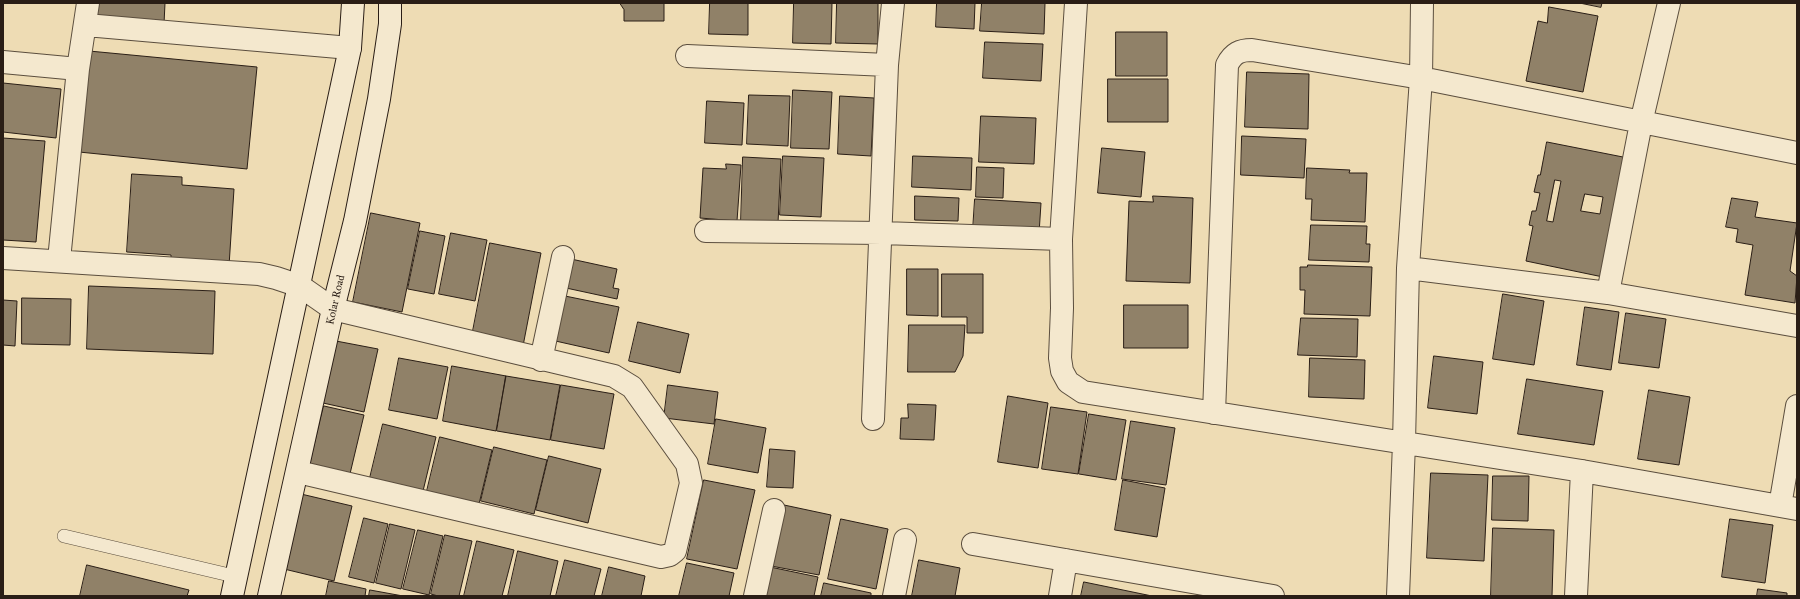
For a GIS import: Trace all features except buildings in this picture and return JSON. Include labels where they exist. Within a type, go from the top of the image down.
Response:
[{"type":"street","points":[[59,260],[78,69],[86,25],[88,3]]},
{"type":"street","points":[[235,586],[350,48],[353,3]]},
{"type":"street","name":"Kolar Road","points":[[269,596],[354,221],[379,100],[390,24],[390,3]]},
{"type":"street","points":[[873,419],[882,233],[887,65],[893,3]]},
{"type":"street","points":[[1076,3],[1061,239],[1062,308],[1060,358],[1062,371],[1068,382],[1083,392],[1582,471],[1788,508],[1797,406]]},
{"type":"street","points":[[1398,596],[1404,443],[1408,268],[1421,78],[1422,3]]},
{"type":"street","points":[[1608,293],[1641,123],[1669,3]]},
{"type":"street","points":[[86,25],[350,48]]},
{"type":"street","points":[[1214,413],[1227,65],[1231,56],[1241,50],[1252,50],[1421,78],[1797,153]]},
{"type":"street","points":[[687,56],[887,65]]},
{"type":"street","points":[[3,62],[78,69]]},
{"type":"street","points":[[706,231],[882,233],[1061,239]]},
{"type":"street","points":[[541,360],[563,257]]},
{"type":"street","points":[[3,258],[59,260],[259,274],[300,286],[333,309],[541,360],[614,376],[632,387],[687,464],[692,483],[675,551],[670,555],[661,557],[298,472]]},
{"type":"street","points":[[1408,268],[1608,293],[1797,326]]},
{"type":"street","points":[[1576,596],[1582,471]]},
{"type":"street","points":[[755,596],[774,510]]},
{"type":"street","points":[[894,596],[905,540]]},
{"type":"street","points":[[973,544],[1272,596]]},
{"type":"street","points":[[1060,596],[1066,560]]},
{"type":"lane","points":[[64,536],[235,586]]}]
